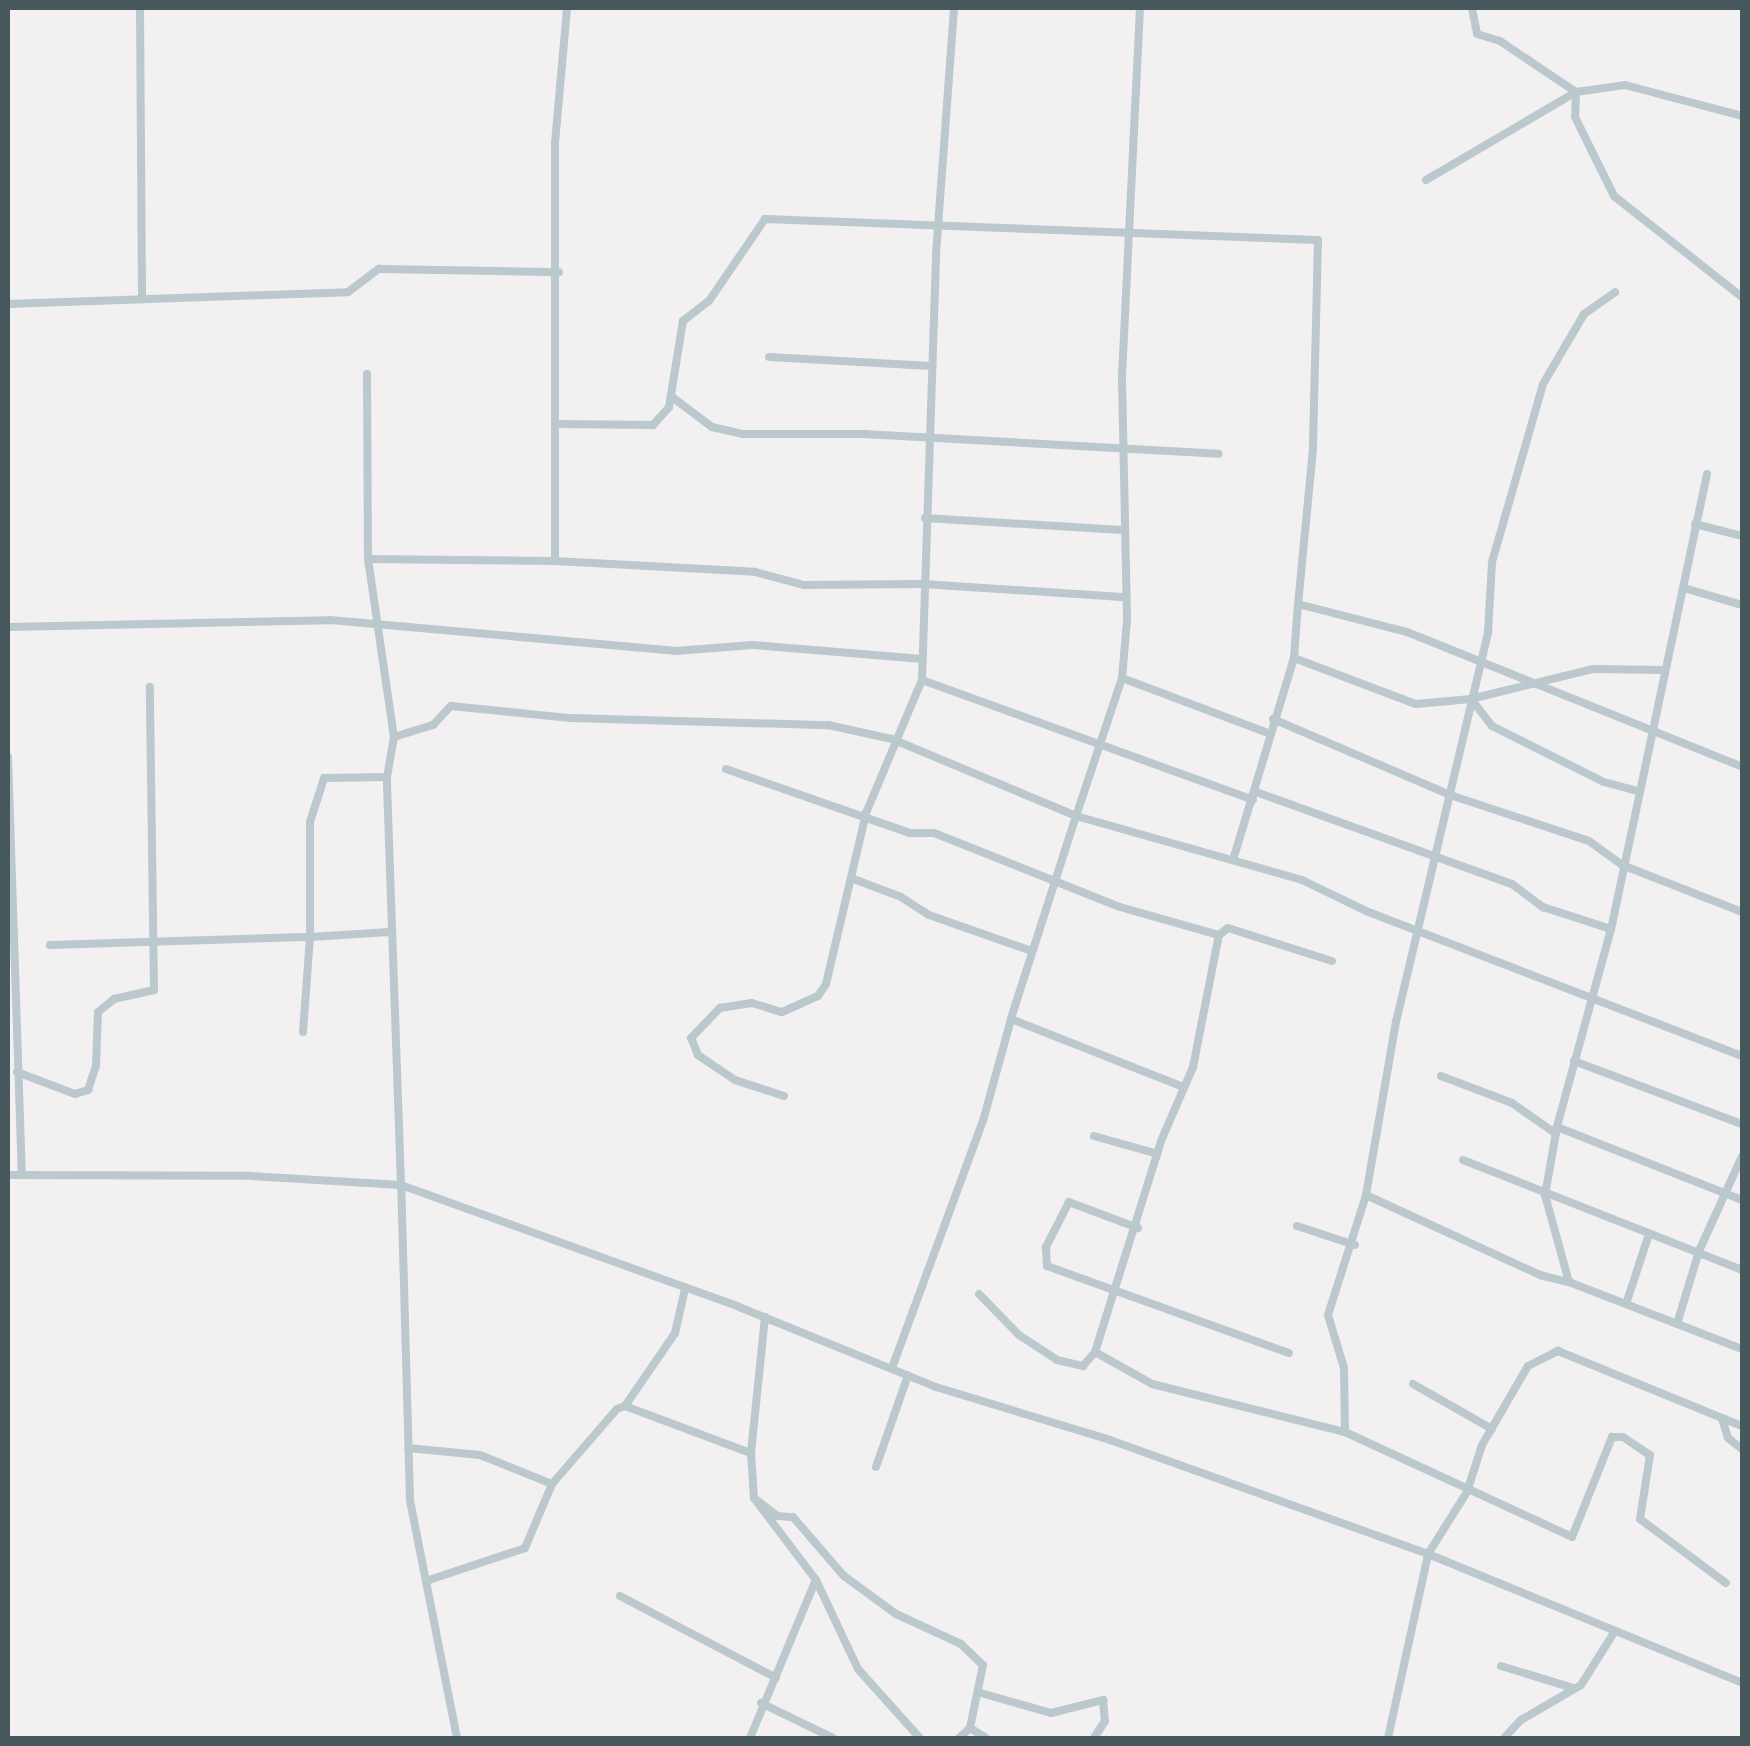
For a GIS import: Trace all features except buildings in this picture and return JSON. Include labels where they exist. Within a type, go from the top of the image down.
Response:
[{"type":"street","points":[[140,8],[142,299]]},
{"type":"street","points":[[555,560],[559,272],[555,143],[566,8]]},
{"type":"street","points":[[784,1096],[735,1080],[698,1054],[692,1038],[720,1008],[752,1003],[782,1012],[818,996],[866,813],[892,739],[922,680],[931,366],[954,8]]},
{"type":"street","points":[[892,1368],[983,1120],[1010,1019],[1096,744],[1122,678],[1122,453],[1140,8]]},
{"type":"street","points":[[1472,8],[1477,34],[1529,58],[1576,92]]},
{"type":"street","points":[[1426,180],[1576,92],[1625,85],[1742,116]]},
{"type":"street","points":[[1576,92],[1575,117],[1614,196],[1742,297]]},
{"type":"street","points":[[555,424],[653,425],[672,397],[683,321],[708,302],[765,218],[938,220],[1133,236],[1318,240],[1313,448],[1294,658],[1268,733],[1254,796],[1233,860]]},
{"type":"street","points":[[8,304],[348,292],[380,269],[559,272]]},
{"type":"street","points":[[1345,1432],[1344,1368],[1328,1316],[1355,1245],[1366,1195],[1417,930],[1480,664],[1492,562],[1543,384],[1584,314],[1614,292]]},
{"type":"street","points":[[769,356],[931,366]]},
{"type":"street","points":[[367,374],[368,559],[374,626],[394,737],[387,777],[390,932],[410,1500],[457,1738]]},
{"type":"street","points":[[672,397],[712,427],[743,434],[864,434],[928,442],[1122,453],[1218,454]]},
{"type":"street","points":[[1568,1282],[1546,1195],[1556,1130],[1611,929],[1707,474]]},
{"type":"street","points":[[925,518],[1122,530]]},
{"type":"street","points":[[1695,524],[1742,536]]},
{"type":"street","points":[[368,559],[555,560],[754,572],[804,585],[922,584],[1122,597]]},
{"type":"street","points":[[1684,588],[1742,605]]},
{"type":"street","points":[[1298,604],[1407,632],[1742,767]]},
{"type":"street","points":[[8,627],[330,620],[675,651],[752,645],[922,659]]},
{"type":"street","points":[[1294,658],[1416,704],[1470,699],[1530,680],[1592,669],[1665,670]]},
{"type":"street","points":[[1122,678],[1268,733]]},
{"type":"street","points":[[922,680],[1096,744],[1512,884],[1543,907],[1611,929]]},
{"type":"street","points":[[17,1072],[75,1094],[88,1090],[96,1066],[98,1012],[114,998],[154,990],[150,687]]},
{"type":"street","points":[[1470,699],[1492,726],[1604,782],[1638,791]]},
{"type":"street","points":[[394,737],[432,725],[450,706],[570,718],[828,725],[892,739],[1076,816],[1302,880],[1417,930],[1742,1056]]},
{"type":"street","points":[[1273,718],[1450,795],[1589,841],[1622,865],[1742,912]]},
{"type":"street","points":[[8,757],[10,944],[22,1175]]},
{"type":"street","points":[[726,769],[1220,935]]},
{"type":"street","points":[[302,1032],[310,937],[310,822],[324,778],[387,777]]},
{"type":"street","points":[[851,878],[902,897],[928,915],[1032,951]]},
{"type":"street","points":[[979,1294],[1019,1335],[1058,1360],[1084,1366],[1095,1352],[1138,1228],[1158,1154],[1184,1087],[1220,935],[1228,928],[1332,961]]},
{"type":"street","points":[[50,945],[390,932]]},
{"type":"street","points":[[1010,1019],[1184,1087]]},
{"type":"street","points":[[1574,1061],[1742,1124]]},
{"type":"street","points":[[1441,1076],[1512,1103],[1556,1130],[1742,1200]]},
{"type":"street","points":[[1094,1136],[1158,1154]]},
{"type":"street","points":[[1677,1324],[1700,1251],[1742,1156]]},
{"type":"street","points":[[1463,1160],[1742,1270]]},
{"type":"street","points":[[8,1175],[251,1176],[400,1185],[765,1317],[908,1375],[1428,1554],[1742,1683]]},
{"type":"street","points":[[1366,1195],[1540,1276],[1627,1300],[1742,1350]]},
{"type":"street","points":[[1138,1228],[1069,1202],[1046,1248],[1046,1266],[1115,1294],[1289,1353]]},
{"type":"street","points":[[1297,1226],[1355,1245]]},
{"type":"street","points":[[1627,1300],[1649,1234]]},
{"type":"street","points":[[426,1581],[525,1548],[552,1484],[571,1456],[626,1406],[676,1332],[685,1289]]},
{"type":"street","points":[[765,1317],[751,1452],[754,1498],[816,1580],[858,1669],[920,1738]]},
{"type":"street","points":[[1095,1352],[1152,1384],[1345,1432],[1468,1492],[1572,1536],[1612,1437],[1623,1438],[1650,1455],[1640,1518],[1726,1583]]},
{"type":"street","points":[[1388,1738],[1428,1554],[1468,1492],[1492,1429],[1528,1366],[1558,1352],[1670,1392],[1742,1426]]},
{"type":"street","points":[[876,1467],[908,1375]]},
{"type":"street","points":[[1414,1384],[1492,1429]]},
{"type":"street","points":[[626,1406],[751,1452]]},
{"type":"street","points":[[1722,1419],[1728,1438],[1742,1449]]},
{"type":"street","points":[[408,1448],[480,1454],[552,1484]]},
{"type":"street","points":[[754,1498],[778,1516],[792,1517],[812,1535],[820,1555],[896,1614],[961,1644],[983,1665],[970,1728],[959,1738]]},
{"type":"street","points":[[750,1738],[760,1703],[776,1678],[816,1580]]},
{"type":"street","points":[[620,1596],[776,1678]]},
{"type":"street","points":[[1504,1738],[1521,1720],[1581,1685],[1614,1631]]},
{"type":"street","points":[[1501,1666],[1573,1688]]},
{"type":"street","points":[[980,1693],[1051,1713],[1103,1700],[1105,1721],[1094,1738]]},
{"type":"street","points":[[760,1703],[833,1738]]},
{"type":"street","points":[[970,1728],[986,1738]]}]
